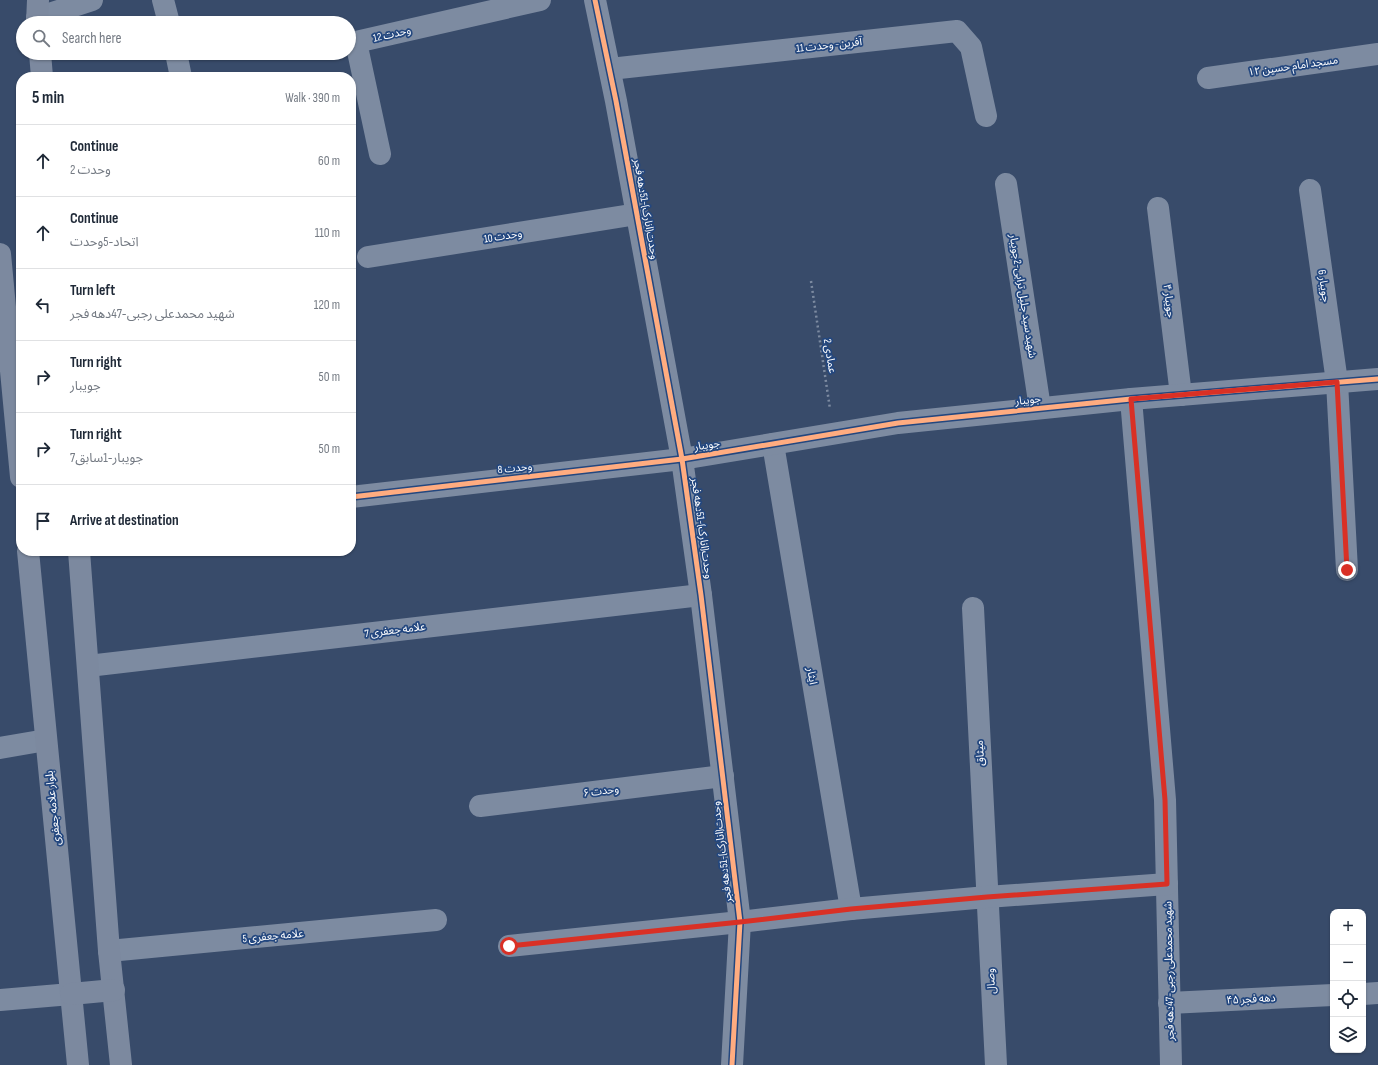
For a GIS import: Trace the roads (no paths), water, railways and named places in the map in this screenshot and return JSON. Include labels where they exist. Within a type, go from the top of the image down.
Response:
[{"type":"main road","points":[[41,60],[42,72]]},
{"type":"main road","points":[[0,254],[16,424]]},
{"type":"main road","name":"بلوار علامه جعفری","points":[[28,556],[78,1065]]},
{"type":"main road","points":[[79,556],[109,951],[121,1065]]},
{"type":"main road","points":[[71,994],[114,990]]},
{"type":"street","points":[[38,14],[92,0]]},
{"type":"street","points":[[163,0],[167,16]]},
{"type":"street","name":"وحدت 12","points":[[380,154],[356,42],[540,0]]},
{"type":"street","name":"وحدت(انارک)-51دهه فجر","points":[[595,0],[610,69],[682,459],[701,595],[740,922],[732,1065]]},
{"type":"street","name":"آفرین- وحدت 11","points":[[610,69],[957,31],[971,47],[986,116]]},
{"type":"street","name":"مسجد امام حسین ۱۲","points":[[1208,78],[1378,54]]},
{"type":"street","points":[[178,60],[181,72]]},
{"type":"street","name":"شهید سید جلیل ترابی-2جویبار","points":[[1006,184],[1040,408]]},
{"type":"street","name":"جویبار 6","points":[[1310,190],[1337,382],[1347,570]]},
{"type":"street","name":"جویبار ۴","points":[[1158,208],[1181,395]]},
{"type":"street","name":"وحدت 10","points":[[368,257],[637,214]]},
{"type":"street","name":"جویبار","points":[[682,459],[898,423],[1131,399],[1378,379]]},
{"type":"street","name":"شهید محمدعلی رجبی-47دهه فجر","points":[[1131,399],[1165,800],[1171,1065]]},
{"type":"street","name":"ایثار","points":[[773,444],[851,909]]},
{"type":"street","name":"وحدت 8","points":[[356,496],[682,459]]},
{"type":"street","name":"علامه جعفری 7","points":[[88,666],[701,595]]},
{"type":"street","name":"میثاق","points":[[973,608],[987,897]]},
{"type":"street","points":[[0,748],[46,740]]},
{"type":"street","name":"وحدت ۶","points":[[480,806],[723,776]]},
{"type":"street","points":[[509,946],[851,909],[987,897],[1167,884]]},
{"type":"street","name":"وصال","points":[[987,897],[996,1065]]},
{"type":"street","name":"علامه جعفری 5","points":[[109,951],[436,920]]},
{"type":"street","points":[[1366,994],[1378,993]]},
{"type":"street","points":[[0,1000],[71,994]]},
{"type":"street","name":"دهه فجر ۴۵","points":[[1169,1003],[1330,996]]}]
